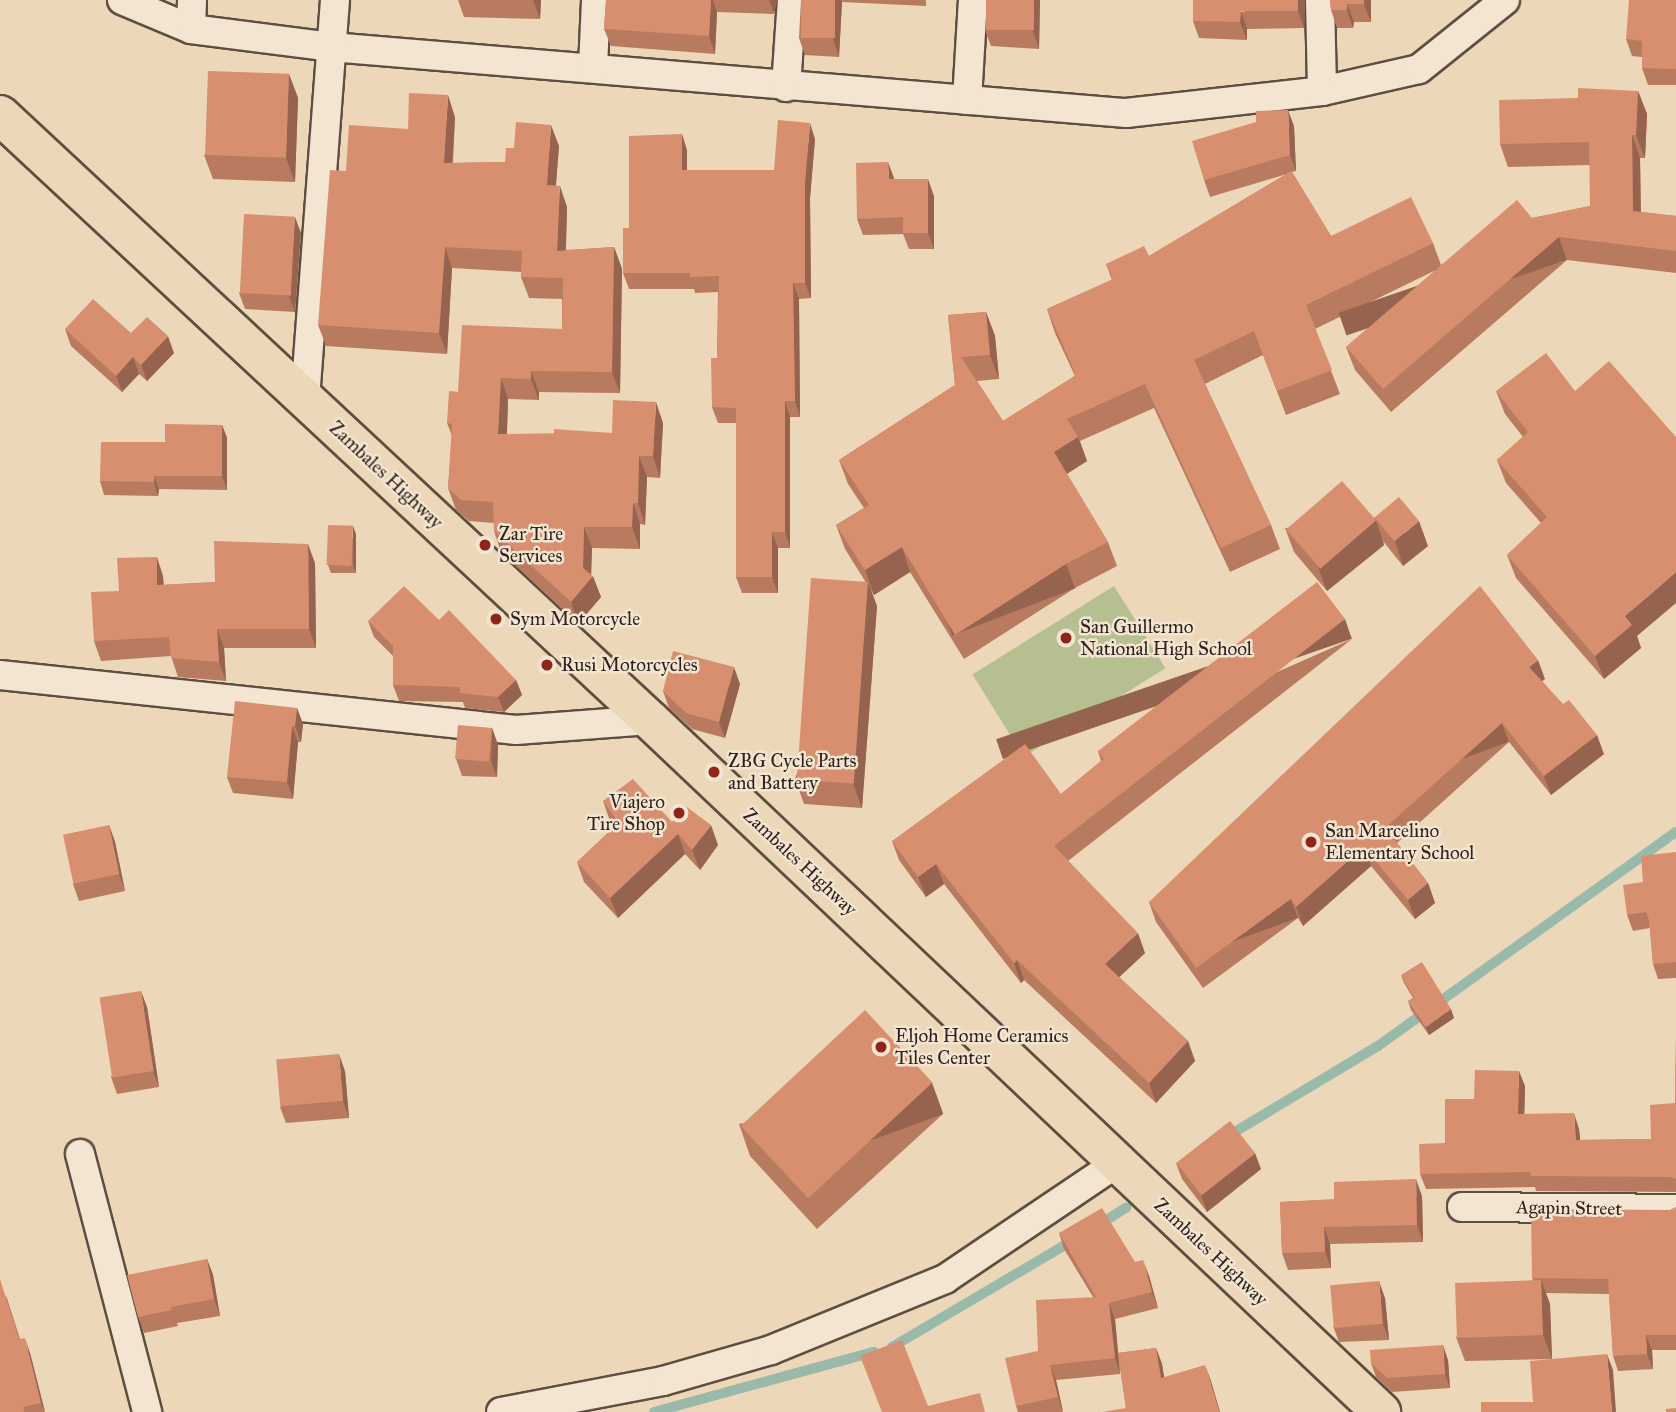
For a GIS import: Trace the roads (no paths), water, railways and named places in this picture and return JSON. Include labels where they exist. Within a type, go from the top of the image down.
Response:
[{"type":"main road","name":"Zambales Highway","points":[[0,115],[650,720],[1381,1412]]},
{"type":"street","points":[[122,0],[191,29],[331,47],[593,67],[786,87],[1126,113],[1322,91],[1419,69],[1505,0]]},
{"type":"street","points":[[191,29],[192,0]]},
{"type":"street","points":[[305,399],[335,0]]},
{"type":"street","points":[[593,67],[596,0]]},
{"type":"street","points":[[786,87],[792,0]]},
{"type":"street","points":[[967,100],[974,0]]},
{"type":"street","points":[[1320,0],[1322,91]]},
{"type":"street","points":[[0,675],[516,730],[650,720]]},
{"type":"street","points":[[80,1154],[147,1412]]},
{"type":"street","points":[[500,1412],[663,1381],[771,1350],[945,1279],[1117,1163]]},
{"type":"street","name":"Agapin Street","points":[[1461,1207],[1676,1209]]},
{"type":"waterway","points":[[1228,1136],[1378,1046],[1676,832]]},
{"type":"waterway","points":[[1100,1224],[1126,1208]]},
{"type":"waterway","points":[[892,1347],[1072,1241]]},
{"type":"waterway","points":[[654,1412],[874,1352]]},
{"type":"place","name":"Zar Tire Services","points":[[485,545]]},
{"type":"place","name":"Sym Motorcycle","points":[[496,619]]},
{"type":"place","name":"San Guillermo National High School","points":[[1066,638]]},
{"type":"place","name":"Rusi Motorcycles","points":[[547,665]]},
{"type":"place","name":"ZBG Cycle Parts and Battery","points":[[714,772]]},
{"type":"place","name":"Viajero Tire Shop","points":[[679,813]]},
{"type":"place","name":"San Marcelino Elementary School","points":[[1311,842]]},
{"type":"place","name":"Eljoh Home Ceramics Tiles Center","points":[[881,1047]]}]
